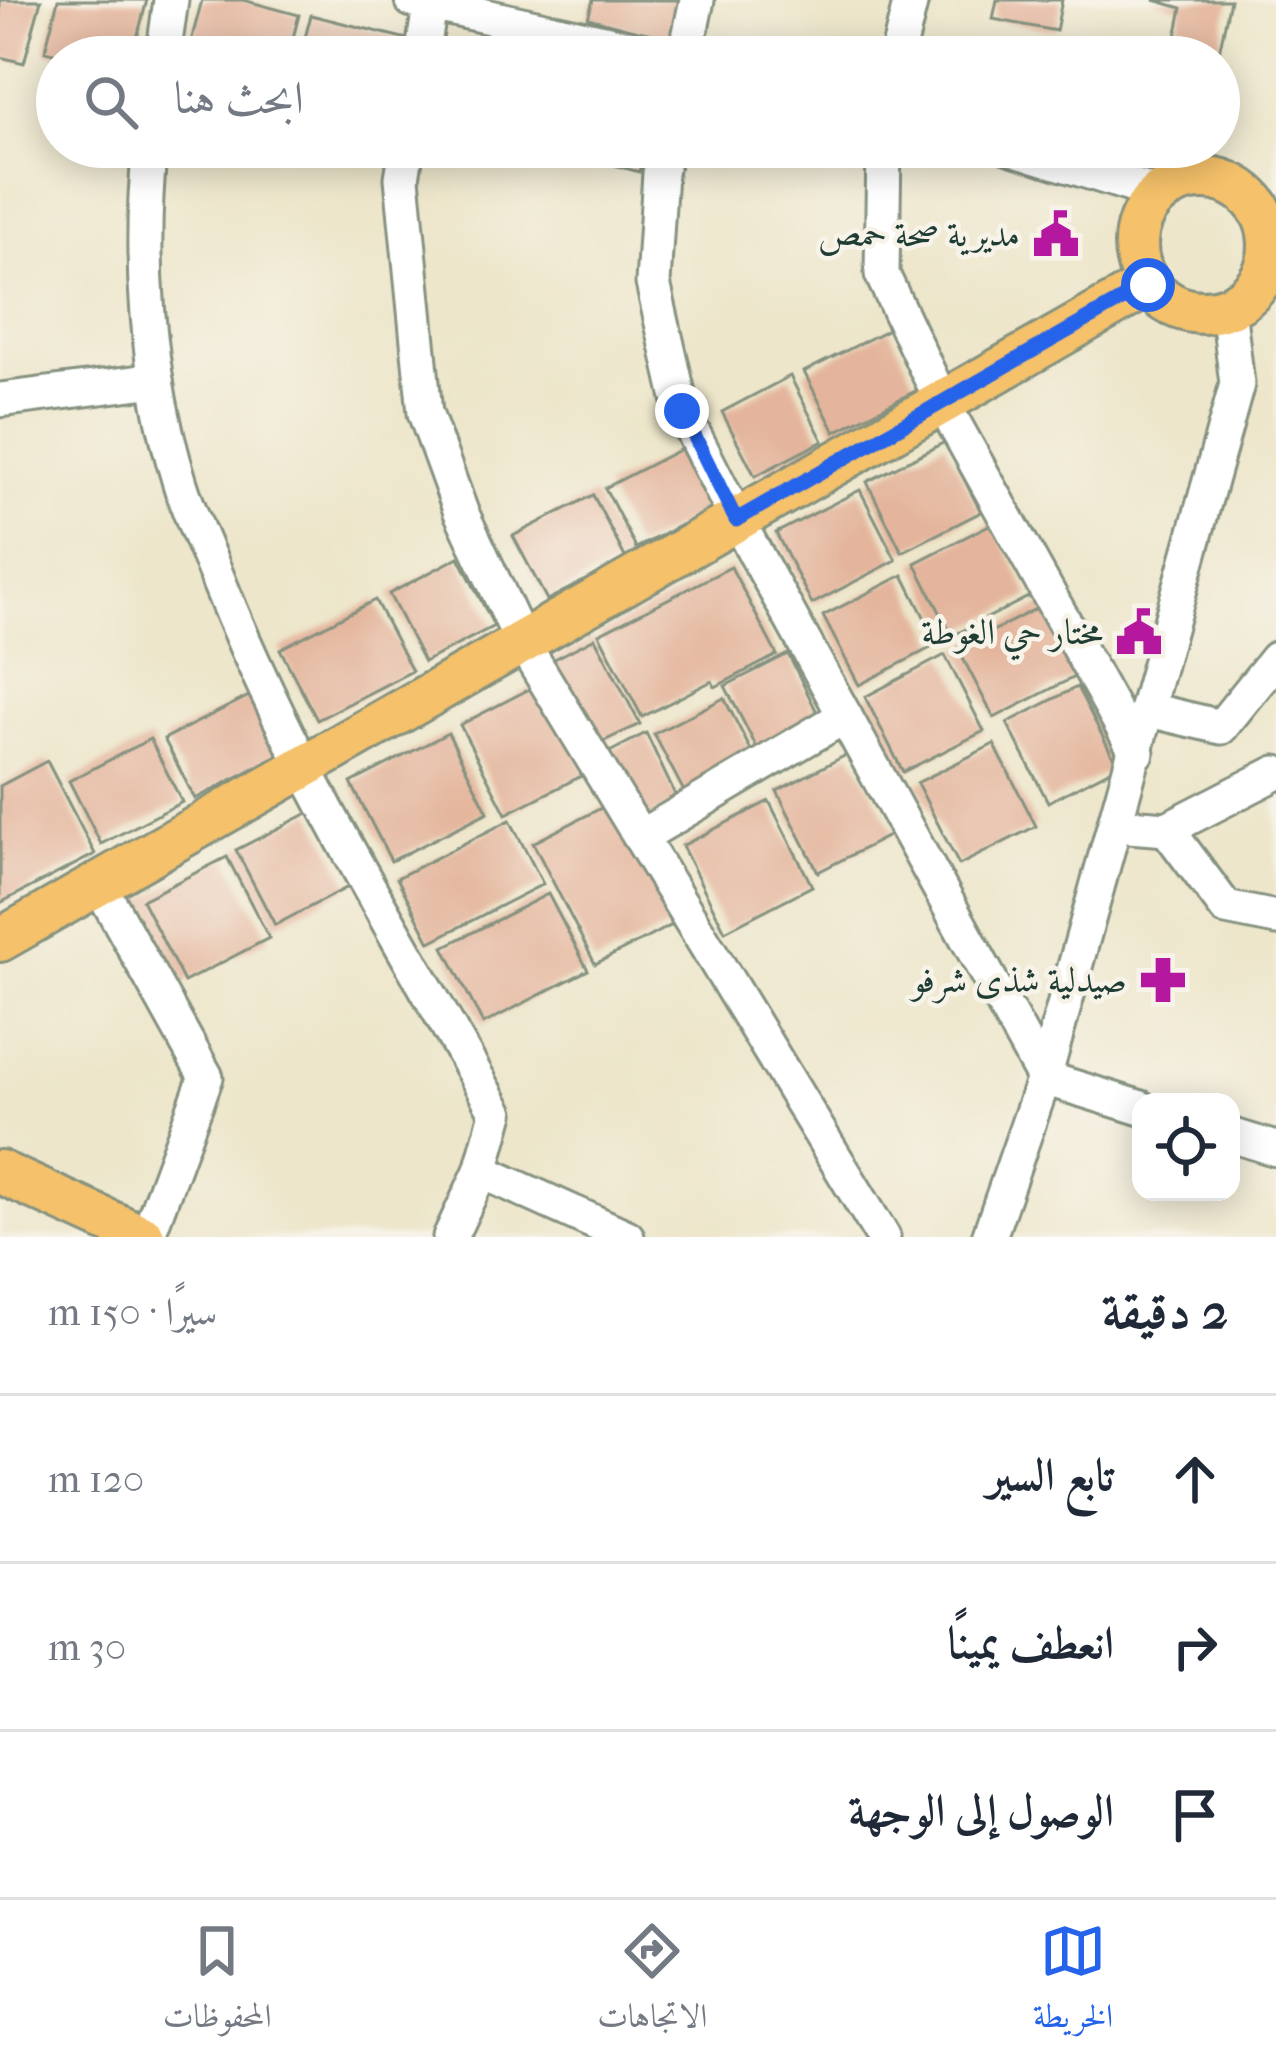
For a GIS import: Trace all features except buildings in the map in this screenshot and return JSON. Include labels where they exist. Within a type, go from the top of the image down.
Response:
[{"type":"main road","points":[[1217,178],[1237,185],[1270,212],[1272,265],[1245,298],[1206,313],[1184,310],[1148,285],[1139,267],[1138,227],[1146,209],[1176,183],[1217,178]]},
{"type":"main road","points":[[0,940],[1148,285]]},
{"type":"main road","points":[[0,1172],[145,1237]]},
{"type":"street","points":[[166,36],[171,0]]},
{"type":"street","points":[[689,36],[697,0]]},
{"type":"street","points":[[902,36],[911,0]]},
{"type":"street","points":[[423,36],[424,1],[580,36]]},
{"type":"street","points":[[149,168],[145,267],[156,380],[179,481],[255,673],[497,1113],[481,1171],[450,1237]]},
{"type":"street","points":[[404,168],[425,413],[460,512],[522,642],[883,1237]]},
{"type":"street","points":[[661,168],[653,283],[682,411],[736,520],[1044,1078],[1132,1105]]},
{"type":"street","points":[[884,168],[882,274],[942,402],[1137,753]]},
{"type":"street","points":[[1077,168],[1159,194]]},
{"type":"street","points":[[989,1237],[1044,1078],[1237,384],[1228,308]]},
{"type":"street","points":[[0,400],[156,380]]},
{"type":"street","points":[[1148,710],[1221,727],[1276,659]]},
{"type":"street","points":[[640,837],[845,716]]},
{"type":"street","points":[[1116,825],[1167,829],[1276,773]]},
{"type":"street","points":[[1167,829],[1226,908],[1276,918]]},
{"type":"street","points":[[99,884],[206,1077],[145,1237]]},
{"type":"street","points":[[1240,1138],[1276,1149]]},
{"type":"street","points":[[481,1171],[627,1237]]},
{"type":"place","name":"مديرية صحة حمص","points":[[1056,234]]},
{"type":"place","name":"مختار حي الغوطة","points":[[1139,632]]},
{"type":"place","name":"صيدلية شذى شرفو","points":[[1163,980]]},
{"type":"route","points":[[682,411],[736,520],[1148,285]]}]
